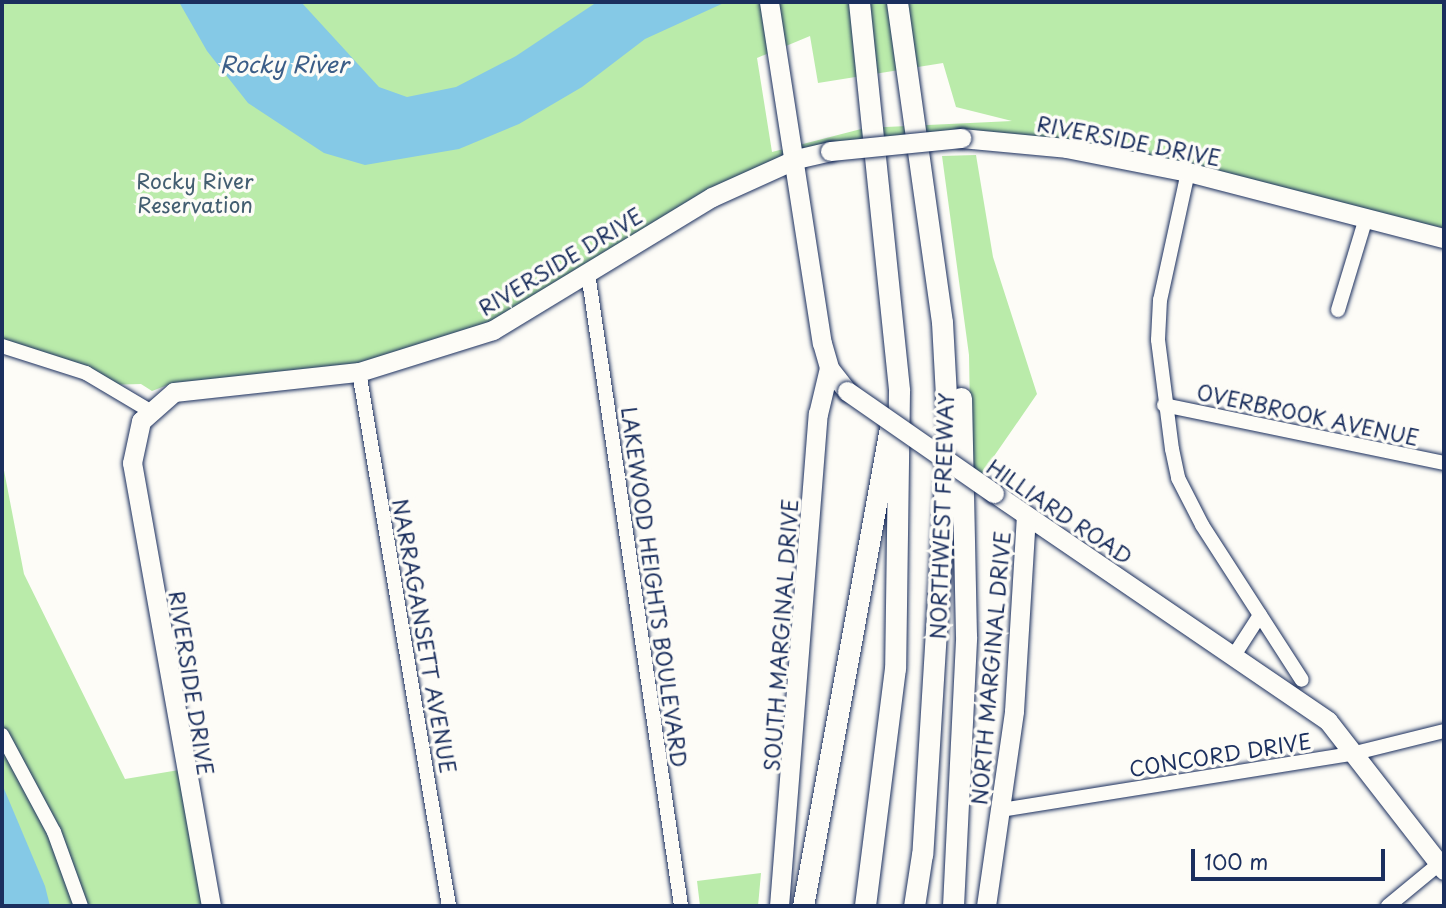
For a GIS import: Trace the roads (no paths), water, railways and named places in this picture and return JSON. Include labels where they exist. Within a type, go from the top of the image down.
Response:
[{"type":"highway","name":"NORTHWEST FREEWAY","points":[[859,2],[870,75],[899,391],[895,668],[865,906]]},
{"type":"highway","name":"NORTHWEST FREEWAY","points":[[897,2],[942,322],[948,434],[922,854],[914,906]]},
{"type":"highway","points":[[912,102],[957,334],[963,433],[966,636],[953,906]]},
{"type":"highway","points":[[803,906],[881,454],[899,391]]},
{"type":"main road","name":"HILLIARD ROAD","points":[[769,2],[829,368],[846,391],[1328,721],[1442,867]]},
{"type":"main road","name":"RIVERSIDE DRIVE","points":[[211,906],[197,850],[132,463],[134,437],[150,411],[174,393],[191,389],[272,385],[359,372],[493,330],[712,197],[796,159],[830,151],[961,138],[1066,148],[1188,172],[1444,238]]},
{"type":"main road","name":"SOUTH MARGINAL DRIVE","points":[[779,906],[818,414],[829,368]]},
{"type":"main road","name":"NORTH MARGINAL DRIVE","points":[[986,906],[1014,710],[1027,516]]},
{"type":"street","points":[[1188,172],[1160,299],[1158,340],[1164,405],[1178,478],[1260,615],[1303,680]]},
{"type":"street","points":[[1338,310],[1366,218]]},
{"type":"street","name":"LAKEWOOD HEIGHTS BOULEVARD","points":[[588,273],[681,906]]},
{"type":"street","points":[[2,346],[86,373],[150,411]]},
{"type":"street","name":"NARRAGANSETT AVENUE","points":[[359,372],[449,906]]},
{"type":"street","name":"OVERBROOK AVENUE","points":[[1164,405],[1444,463]]},
{"type":"street","points":[[1233,657],[1260,615]]},
{"type":"street","name":"CONCORD DRIVE","points":[[1000,810],[1355,753],[1444,731]]},
{"type":"street","points":[[2,735],[54,832],[81,906]]},
{"type":"street","points":[[1388,906],[1442,867]]},
{"type":"water","name":"Rocky River","points":[[179,2],[301,2],[379,87],[407,97],[456,87],[516,56],[597,2],[726,2],[645,39],[582,87],[519,124],[459,149],[365,165],[324,153],[248,103],[207,51]]},
{"type":"water","points":[[2,784],[45,886],[50,906],[2,906]]},
{"type":"park label","name":"Rocky River Reservation","points":[[195,192]]}]
